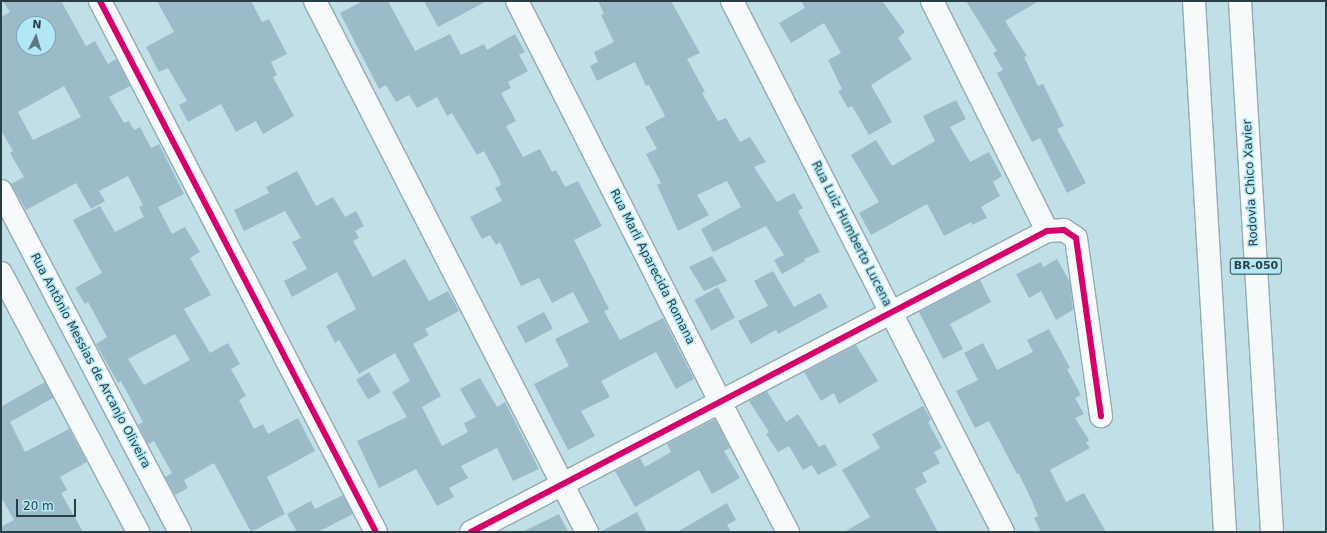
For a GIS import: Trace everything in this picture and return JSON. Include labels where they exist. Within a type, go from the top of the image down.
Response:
[{"type":"main road","points":[[100,1],[376,532]]},
{"type":"main road","points":[[315,1],[587,532]]},
{"type":"main road","name":"Rua Marli Aparecida Romana","points":[[517,1],[720,402],[788,532]]},
{"type":"main road","name":"Rua Luiz Humberto Lucena","points":[[732,1],[1003,532]]},
{"type":"main road","points":[[932,1],[1047,231]]},
{"type":"main road","points":[[1194,1],[1224,532]]},
{"type":"main road","name":"Rodovia Chico Xavier","points":[[1240,1],[1272,532]]},
{"type":"main road","name":"Rua Antônio Messias de Arcanjo Oliveira","points":[[1,190],[180,532]]},
{"type":"main road","points":[[471,532],[1047,231],[1064,230],[1076,238],[1101,416]]},
{"type":"main road","points":[[1,273],[138,532]]},
{"type":"building","points":[[3,1],[61,1],[86,46],[95,41],[108,64],[116,59],[130,86],[109,97],[124,123],[129,121],[134,130],[140,127],[151,148],[159,144],[184,194],[158,207],[172,234],[185,227],[200,252],[190,258],[211,295],[184,309],[210,353],[228,343],[240,364],[231,369],[246,396],[239,400],[254,429],[263,424],[268,434],[298,418],[315,451],[267,477],[285,514],[251,532],[214,463],[184,480],[188,488],[175,495],[165,477],[172,473],[154,441],[148,444],[138,425],[143,422],[121,381],[118,383],[96,344],[107,337],[88,302],[85,304],[75,288],[102,273],[73,220],[100,206],[115,232],[144,217],[139,207],[143,205],[128,176],[99,191],[105,201],[91,209],[76,183],[26,210],[11,184],[24,177],[10,153],[13,151],[1,130],[1,17],[10,12]],"holes":[[[64,86],[81,117],[33,140],[18,112]],[[175,334],[190,360],[144,385],[128,359]]]},
{"type":"building","points":[[157,1],[251,1],[262,22],[269,19],[287,54],[271,62],[277,75],[273,77],[294,116],[263,134],[256,121],[236,132],[221,104],[188,122],[179,105],[187,101],[168,68],[159,72],[146,47],[174,32]]},
{"type":"building","points":[[363,1],[388,1],[415,51],[450,34],[461,55],[484,44],[487,50],[515,34],[525,52],[519,55],[528,71],[508,82],[511,88],[501,93],[516,121],[506,126],[523,157],[540,149],[552,172],[556,170],[565,187],[578,181],[602,226],[574,240],[609,309],[604,311],[620,340],[663,318],[694,379],[676,389],[656,352],[601,381],[610,397],[581,411],[595,436],[568,450],[534,384],[569,366],[555,339],[589,322],[573,292],[552,303],[539,278],[521,286],[500,242],[496,245],[490,235],[482,239],[470,217],[502,201],[495,188],[501,185],[499,179],[484,151],[477,155],[452,113],[447,116],[437,97],[417,108],[409,95],[396,102],[386,85],[379,89],[340,13]]},
{"type":"building","points":[[424,1],[487,1],[438,27]]},
{"type":"building","points":[[598,1],[671,1],[700,53],[687,59],[705,92],[702,93],[718,121],[726,118],[740,142],[750,137],[766,162],[754,167],[777,202],[794,193],[803,208],[798,211],[820,252],[804,259],[805,261],[782,274],[774,260],[784,255],[766,226],[713,252],[701,229],[741,207],[727,181],[697,195],[709,215],[678,231],[657,185],[661,183],[646,154],[657,149],[645,127],[665,116],[649,85],[646,86],[635,62],[597,81],[590,66],[598,62],[594,52],[614,42],[601,15],[604,14]]},
{"type":"building","points":[[801,1],[882,1],[905,32],[898,38],[912,59],[871,85],[892,122],[869,135],[852,106],[848,108],[838,91],[842,89],[828,60],[841,53],[824,23],[791,43],[779,23],[805,8]]},
{"type":"building","points":[[966,1],[1039,1],[1005,21],[1027,56],[1024,57],[1038,86],[1043,84],[1064,126],[1057,129],[1086,183],[1067,193],[1040,138],[1032,142],[997,73],[1003,70],[993,53],[997,51]]},
{"type":"building","points":[[956,100],[966,119],[950,127],[970,162],[989,152],[1002,176],[993,182],[1000,196],[981,207],[987,218],[972,225],[971,222],[944,236],[927,204],[871,235],[859,213],[879,202],[851,155],[876,140],[892,166],[935,141],[923,116]]},
{"type":"building","points":[[297,171],[316,206],[333,197],[345,217],[356,211],[364,226],[355,231],[359,238],[353,241],[373,277],[405,259],[429,301],[448,291],[459,311],[425,329],[429,335],[413,344],[441,396],[422,407],[442,446],[468,432],[464,423],[476,417],[460,389],[480,378],[497,407],[505,402],[539,469],[513,481],[497,448],[461,466],[468,478],[449,488],[454,497],[437,506],[416,469],[379,488],[357,441],[407,417],[392,392],[410,381],[395,353],[359,374],[339,340],[335,343],[326,326],[356,309],[337,272],[292,297],[284,281],[307,269],[292,242],[301,238],[285,211],[244,231],[234,210],[269,193],[266,187]]},
{"type":"building","points":[[712,256],[727,281],[704,291],[689,267]]},
{"type":"building","points":[[1057,259],[1070,282],[1073,310],[1056,320],[1041,291],[1029,298],[1016,274],[1041,262],[1043,267]]},
{"type":"building","points":[[773,271],[794,307],[820,293],[828,307],[778,334],[776,330],[751,344],[738,321],[768,306],[754,281]]},
{"type":"building","points":[[980,280],[991,302],[950,324],[963,349],[943,359],[919,312]]},
{"type":"building","points":[[718,287],[735,318],[711,331],[694,300]]},
{"type":"building","points":[[544,312],[553,329],[526,343],[517,327]]},
{"type":"building","points":[[1049,329],[1070,368],[1067,369],[1081,395],[1075,398],[1084,414],[1075,418],[1089,440],[1086,443],[1090,448],[1050,470],[1066,502],[1084,493],[1106,532],[1041,532],[1034,518],[1038,516],[1032,501],[1019,474],[1017,474],[989,421],[975,428],[956,391],[978,380],[964,353],[983,343],[997,370],[1033,352],[1027,340]]},
{"type":"building","points":[[856,345],[878,381],[839,404],[834,393],[821,401],[804,372]]},
{"type":"building","points":[[369,372],[381,392],[368,399],[356,380]]},
{"type":"building","points":[[45,382],[53,398],[10,422],[25,452],[69,429],[87,462],[60,477],[67,490],[61,493],[83,532],[1,532],[1,527],[14,520],[1,497],[1,403],[2,406]]},
{"type":"building","points":[[767,391],[786,422],[798,414],[819,447],[825,444],[837,465],[818,475],[812,465],[803,470],[789,446],[778,452],[766,434],[769,432],[749,401]]},
{"type":"building","points":[[923,406],[931,420],[928,422],[942,448],[934,452],[940,463],[922,473],[927,482],[915,489],[938,532],[844,532],[870,517],[842,470],[880,448],[872,434]]},
{"type":"building","points":[[715,419],[730,448],[724,451],[740,478],[712,494],[699,470],[635,507],[615,471],[640,458],[645,467],[671,452],[667,444]]},
{"type":"building","points":[[343,495],[353,514],[318,532],[297,532],[287,514],[311,501],[315,509]]},
{"type":"building","points":[[727,503],[736,520],[727,525],[731,532],[677,532]]},
{"type":"building","points":[[637,512],[647,532],[600,532]]},
{"type":"building","points":[[559,514],[568,532],[522,532]]},
{"type":"cycle path","points":[[100,1],[376,532]]},
{"type":"cycle path","points":[[471,532],[1047,231],[1064,230],[1076,238],[1101,416]]}]
